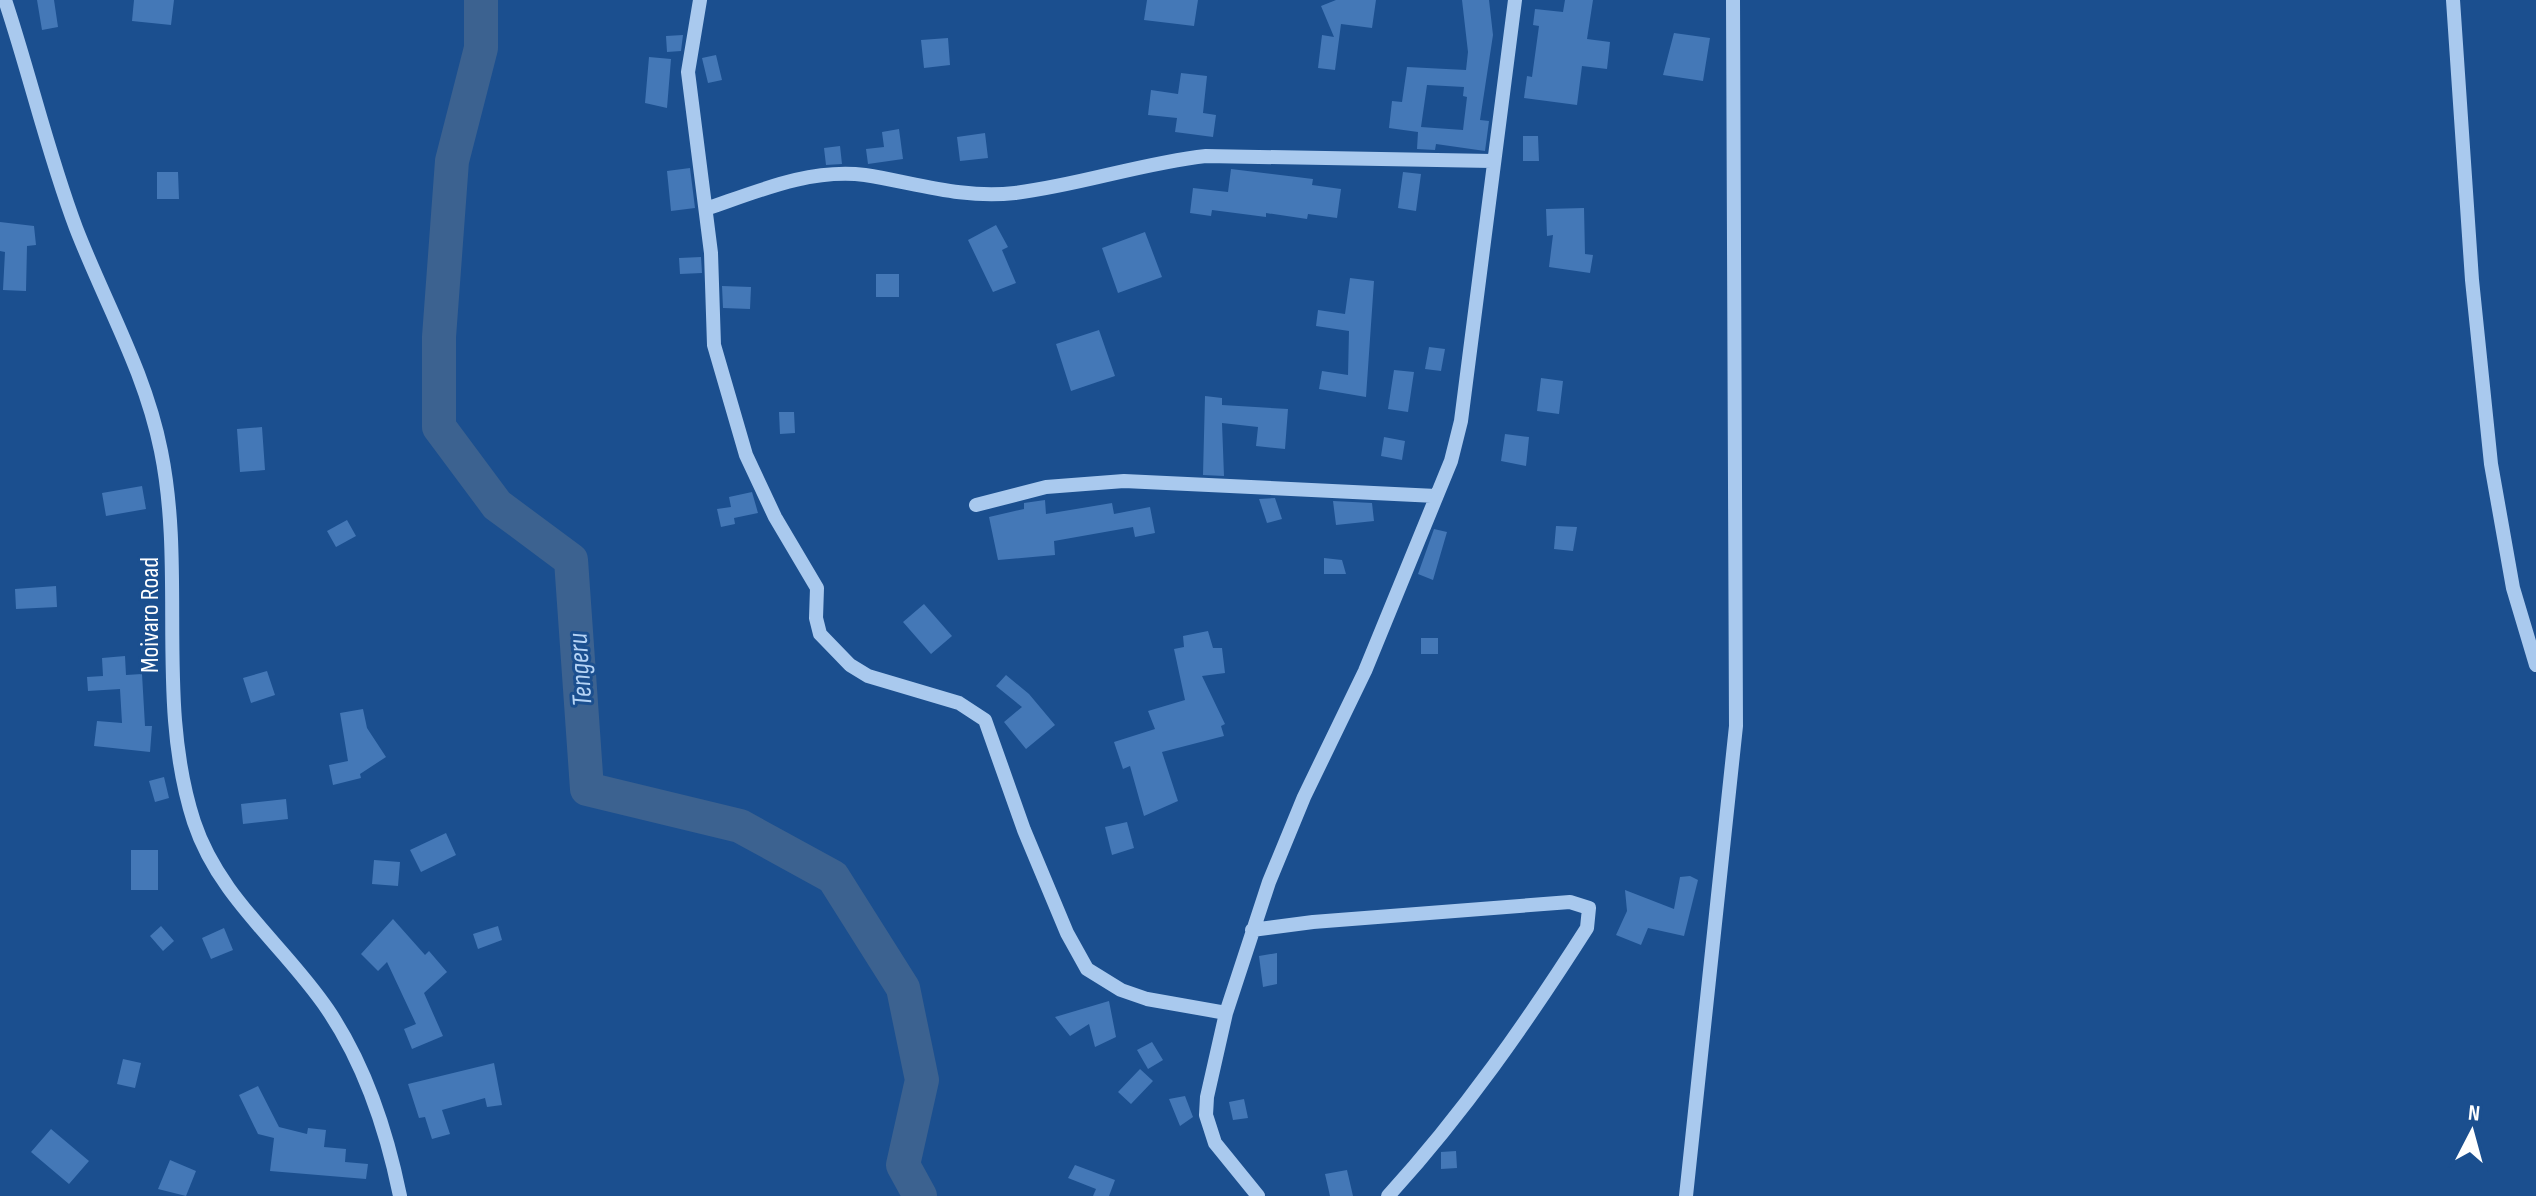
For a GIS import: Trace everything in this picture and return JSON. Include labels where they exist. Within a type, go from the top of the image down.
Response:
[{"type":"street","name":"Moivaro Road","points":[[5,0],[76,228],[141,377],[162,454],[174,586],[173,700],[176,744],[195,826],[237,901],[328,1011],[348,1046],[381,1125],[400,1196]]},
{"type":"street","points":[[700,0],[688,72],[706,209],[714,345],[732,412],[761,488],[817,588],[816,625],[820,634],[850,665],[868,676],[959,703],[985,720],[1024,830],[1067,933],[1087,969],[1121,990],[1147,999],[1226,1013]]},
{"type":"street","points":[[1258,1196],[1215,1143],[1206,1115],[1207,1097],[1226,1013],[1252,930],[1304,797],[1365,671],[1451,461],[1461,421],[1515,0]]},
{"type":"street","points":[[1686,1196],[1736,726],[1733,0]]},
{"type":"street","points":[[2453,0],[2472,280],[2491,464],[2513,588],[2536,665]]},
{"type":"street","points":[[706,209],[791,181],[838,174],[865,175],[925,189],[988,194],[1015,193],[1170,160],[1206,156],[1492,161]]},
{"type":"street","points":[[976,505],[1046,487],[1124,481],[1436,496]]},
{"type":"street","points":[[1252,930],[1556,902],[1580,903],[1589,908],[1587,928],[1515,1035],[1465,1105],[1388,1196]]},
{"type":"building","points":[[37,0],[54,0],[58,27],[42,30]]},
{"type":"building","points":[[134,0],[174,0],[171,25],[132,21]]},
{"type":"building","points":[[1147,0],[1198,0],[1194,26],[1144,20]]},
{"type":"building","points":[[1336,0],[1376,0],[1372,28],[1341,24],[1335,70],[1318,68],[1322,35],[1334,37],[1321,6]]},
{"type":"building","points":[[1462,0],[1489,0],[1493,35],[1480,120],[1489,121],[1485,151],[1436,144],[1435,150],[1417,149],[1418,132],[1389,128],[1392,101],[1402,102],[1407,67],[1466,70],[1468,52]],"holes":[[[1427,85],[1464,87],[1463,96],[1467,97],[1463,130],[1421,127]]]},
{"type":"building","points":[[1565,0],[1593,0],[1587,39],[1610,42],[1607,69],[1582,66],[1577,105],[1524,98],[1527,76],[1532,77],[1539,26],[1533,25],[1535,9],[1563,12]]},
{"type":"building","points":[[1674,33],[1710,38],[1703,81],[1663,75]]},
{"type":"building","points":[[683,35],[681,51],[667,52],[666,36]]},
{"type":"building","points":[[948,38],[950,65],[924,68],[921,40]]},
{"type":"building","points":[[716,55],[722,80],[708,83],[702,58]]},
{"type":"building","points":[[649,57],[671,59],[667,108],[645,103]]},
{"type":"building","points":[[1181,73],[1207,76],[1203,113],[1216,115],[1213,137],[1175,132],[1177,118],[1148,115],[1151,90],[1178,94]]},
{"type":"building","points":[[899,129],[903,159],[868,164],[866,149],[884,147],[882,132]]},
{"type":"building","points":[[985,133],[988,158],[960,161],[957,137]]},
{"type":"building","points":[[1523,136],[1538,136],[1539,161],[1523,161]]},
{"type":"building","points":[[840,146],[842,164],[826,165],[824,148]]},
{"type":"building","points":[[690,168],[695,208],[671,211],[667,171]]},
{"type":"building","points":[[1231,169],[1313,179],[1312,185],[1341,189],[1337,218],[1308,214],[1307,219],[1266,213],[1266,217],[1212,210],[1211,216],[1190,213],[1193,188],[1228,192]]},
{"type":"building","points":[[157,172],[178,172],[179,199],[157,199]]},
{"type":"building","points":[[1403,172],[1421,174],[1416,211],[1398,208]]},
{"type":"building","points":[[1584,208],[1585,254],[1593,255],[1590,273],[1549,267],[1553,235],[1547,236],[1546,209]]},
{"type":"building","points":[[0,222],[34,226],[36,245],[27,246],[26,291],[3,290],[5,252],[0,251]]},
{"type":"building","points":[[996,225],[1008,247],[1002,250],[1016,283],[993,292],[968,240]]},
{"type":"building","points":[[1145,232],[1162,277],[1118,293],[1102,248]]},
{"type":"building","points":[[701,257],[702,273],[680,274],[679,258]]},
{"type":"building","points":[[876,274],[899,274],[899,297],[876,297]]},
{"type":"building","points":[[1350,278],[1374,281],[1366,397],[1319,389],[1322,371],[1348,375],[1349,331],[1316,326],[1318,310],[1345,314]]},
{"type":"building","points":[[722,286],[751,287],[750,309],[723,308]]},
{"type":"building","points":[[1099,330],[1115,376],[1071,391],[1056,344]]},
{"type":"building","points":[[1429,347],[1445,349],[1441,371],[1425,369]]},
{"type":"building","points":[[1394,370],[1414,372],[1408,412],[1388,409]]},
{"type":"building","points":[[1541,378],[1563,381],[1559,414],[1537,411]]},
{"type":"building","points":[[1205,396],[1222,398],[1222,405],[1288,409],[1285,449],[1256,446],[1258,427],[1222,423],[1224,476],[1203,475]]},
{"type":"building","points":[[779,412],[794,412],[795,433],[780,434]]},
{"type":"building","points":[[262,427],[265,470],[240,472],[237,429]]},
{"type":"building","points":[[1505,434],[1529,437],[1526,466],[1501,461]]},
{"type":"building","points":[[1384,437],[1405,441],[1402,460],[1381,456]]},
{"type":"building","points":[[142,486],[146,509],[106,516],[102,493]]},
{"type":"building","points":[[752,492],[758,513],[734,518],[735,524],[721,527],[717,509],[731,507],[729,497]]},
{"type":"building","points":[[1275,498],[1282,519],[1267,523],[1259,499]]},
{"type":"building","points":[[1045,500],[1046,514],[1112,503],[1114,514],[1150,507],[1155,533],[1135,537],[1133,527],[1054,541],[1055,555],[998,560],[989,517],[1024,509],[1024,503]]},
{"type":"building","points":[[1333,501],[1372,503],[1374,521],[1336,525]]},
{"type":"building","points":[[347,520],[356,536],[336,547],[327,531]]},
{"type":"building","points":[[1556,526],[1577,527],[1573,551],[1554,549]]},
{"type":"building","points":[[1434,529],[1447,532],[1433,580],[1418,574]]},
{"type":"building","points":[[1324,558],[1342,560],[1346,574],[1324,574]]},
{"type":"building","points":[[56,586],[57,607],[16,609],[15,589]]},
{"type":"building","points":[[924,604],[952,636],[931,654],[903,622]]},
{"type":"building","points":[[1208,631],[1213,648],[1222,648],[1225,673],[1202,676],[1225,724],[1221,726],[1224,736],[1162,752],[1178,801],[1144,816],[1130,766],[1123,769],[1114,742],[1155,729],[1148,711],[1185,700],[1174,649],[1184,647],[1183,636]]},
{"type":"building","points":[[1421,638],[1438,638],[1438,654],[1421,654]]},
{"type":"building","points":[[125,656],[126,675],[142,674],[145,726],[152,726],[150,752],[94,746],[97,721],[122,723],[120,689],[88,691],[87,677],[103,676],[102,658]]},
{"type":"building","points":[[267,671],[275,695],[251,703],[243,678]]},
{"type":"building","points":[[1006,675],[1029,694],[1055,725],[1026,749],[1004,722],[1022,707],[996,686]]},
{"type":"building","points":[[363,709],[367,728],[386,757],[360,774],[361,778],[333,785],[329,765],[348,761],[340,713]]},
{"type":"building","points":[[164,777],[169,798],[155,802],[149,781]]},
{"type":"building","points":[[286,799],[288,819],[243,824],[241,804]]},
{"type":"building","points":[[1127,822],[1134,848],[1112,855],[1105,827]]},
{"type":"building","points":[[446,833],[456,855],[421,872],[410,850]]},
{"type":"building","points":[[131,850],[158,850],[158,890],[131,890]]},
{"type":"building","points":[[374,860],[400,862],[398,886],[372,884]]},
{"type":"building","points":[[1690,876],[1698,880],[1684,936],[1648,928],[1641,945],[1616,935],[1627,911],[1625,890],[1674,909],[1680,877]]},
{"type":"building","points":[[393,919],[425,955],[429,951],[447,972],[424,993],[443,1036],[412,1049],[404,1029],[416,1024],[387,962],[378,971],[361,954]]},
{"type":"building","points":[[161,926],[174,941],[163,951],[150,936]]},
{"type":"building","points":[[498,926],[502,940],[478,949],[473,934]]},
{"type":"building","points":[[224,928],[233,950],[211,959],[202,938]]},
{"type":"building","points":[[1277,953],[1277,984],[1263,987],[1259,956]]},
{"type":"building","points":[[1109,1001],[1116,1037],[1095,1047],[1089,1024],[1070,1036],[1055,1017]]},
{"type":"building","points":[[1152,1042],[1163,1060],[1148,1069],[1137,1050]]},
{"type":"building","points":[[123,1059],[141,1063],[135,1088],[117,1084]]},
{"type":"building","points":[[494,1063],[502,1105],[487,1107],[485,1098],[442,1110],[450,1134],[432,1139],[425,1117],[419,1118],[408,1084]]},
{"type":"building","points":[[1140,1069],[1153,1081],[1131,1104],[1118,1092]]},
{"type":"building","points":[[258,1086],[279,1127],[307,1134],[308,1128],[326,1130],[324,1147],[346,1149],[345,1162],[368,1164],[366,1179],[270,1171],[274,1138],[258,1134],[239,1095]]},
{"type":"building","points":[[1185,1096],[1193,1117],[1180,1126],[1169,1099]]},
{"type":"building","points":[[1244,1099],[1248,1118],[1233,1120],[1229,1102]]},
{"type":"building","points":[[51,1129],[89,1161],[69,1184],[31,1152]]},
{"type":"building","points":[[1456,1151],[1457,1168],[1441,1169],[1441,1152]]},
{"type":"building","points":[[170,1160],[196,1171],[186,1196],[158,1189]]},
{"type":"building","points":[[1075,1165],[1115,1180],[1109,1196],[1093,1196],[1096,1189],[1068,1178]]},
{"type":"building","points":[[1347,1170],[1353,1196],[1330,1196],[1325,1174]]},
{"type":"waterway","name":"Tengeru","points":[[481,0],[481,48],[452,161],[439,337],[439,427],[497,505],[571,560],[587,789],[740,826],[833,877],[903,988],[922,1080],[903,1165],[920,1196]]}]
